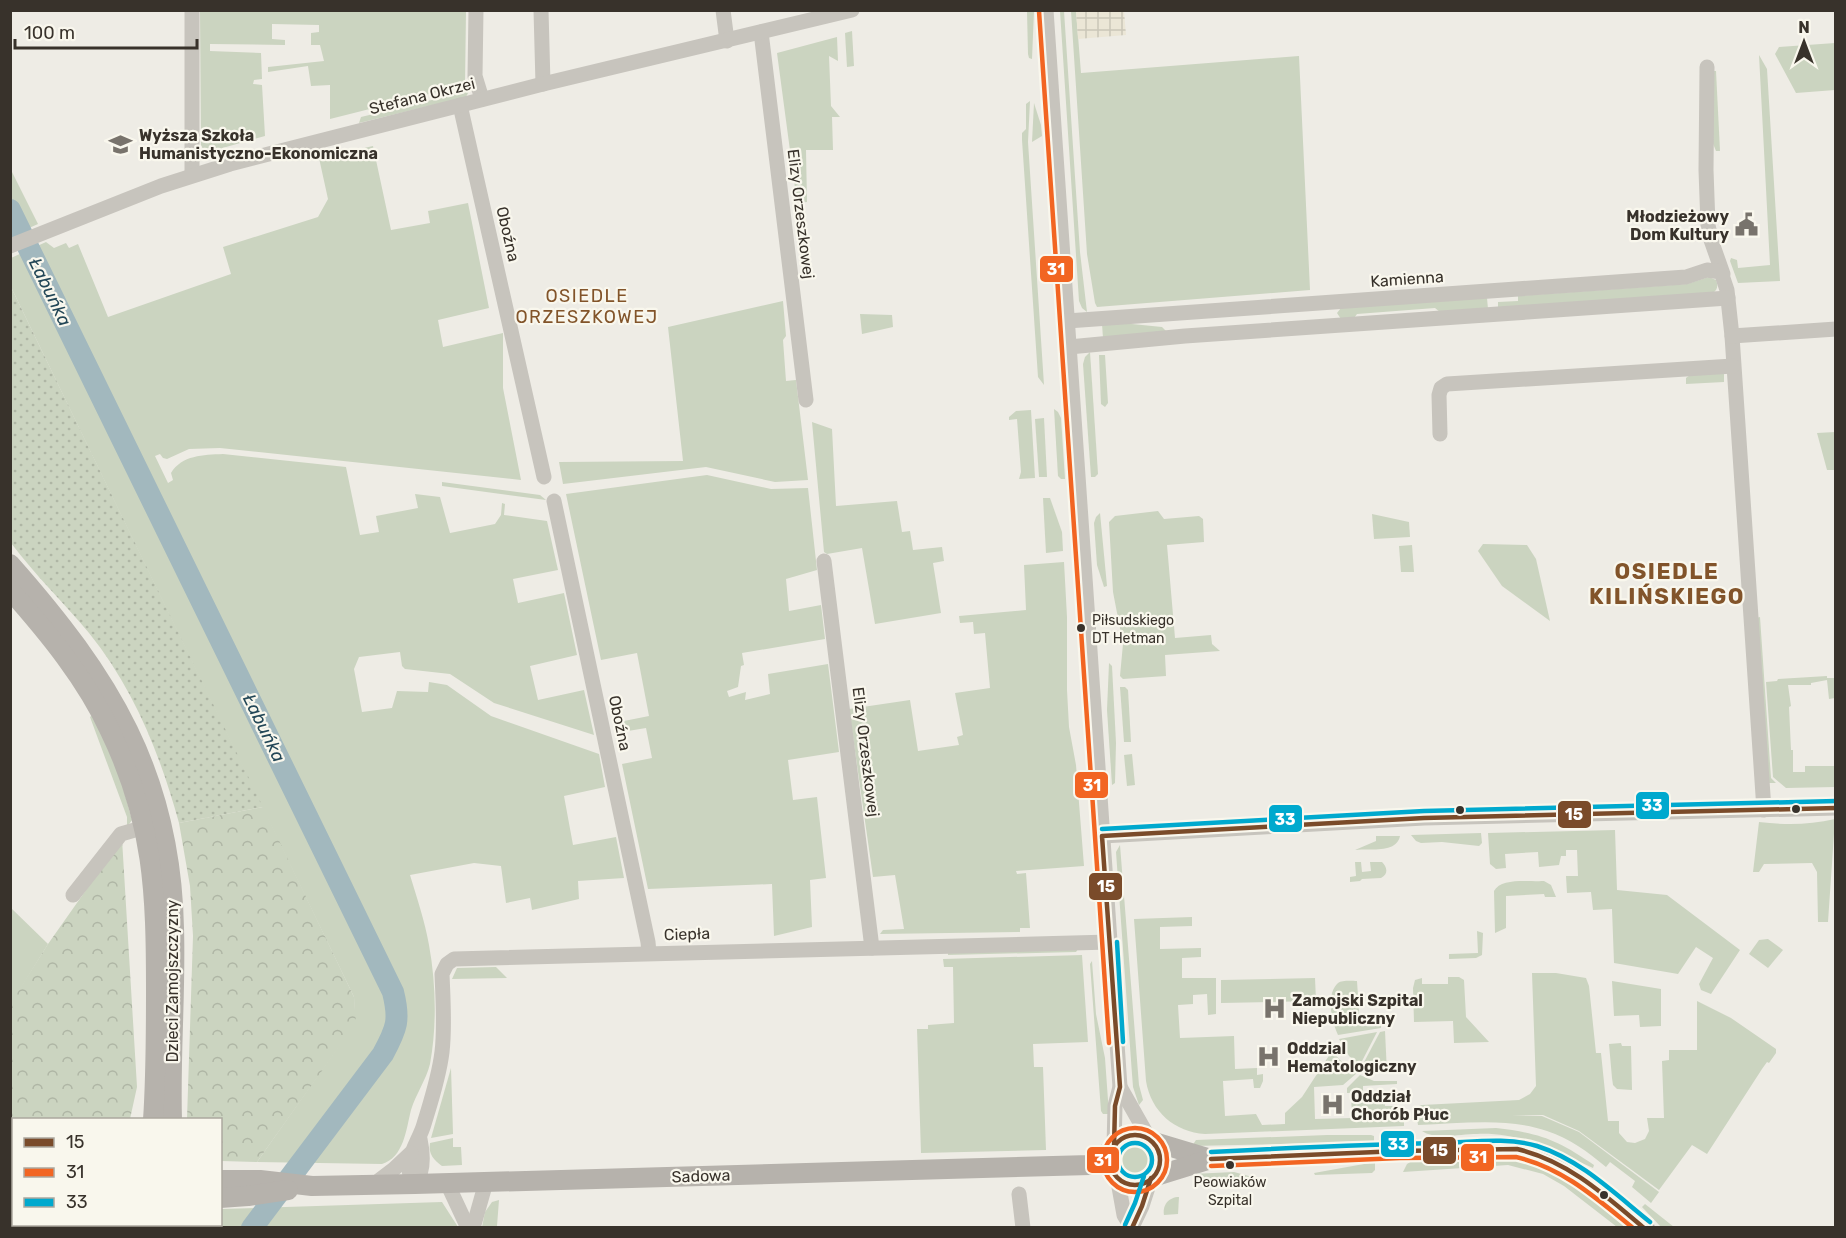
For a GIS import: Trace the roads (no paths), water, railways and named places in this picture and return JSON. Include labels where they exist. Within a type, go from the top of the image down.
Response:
[{"type":"main road","name":"Dzieci Zamojszczyzny","points":[[10,564],[61,623],[99,676],[136,743],[152,788],[166,848],[174,928],[172,1118]]},
{"type":"main road","name":"Dzieci Zamojszczyzny","points":[[10,590],[60,650],[99,709],[128,772],[145,827],[153,874],[156,916],[156,1042],[153,1118]]},
{"type":"main road","points":[[1090,1165],[1128,1136],[1139,1135],[1211,1160]]},
{"type":"main road","points":[[1151,1140],[1158,1150],[1160,1161],[1152,1178]]},
{"type":"main road","points":[[1114,1148],[1111,1165],[1117,1176],[1126,1183],[1137,1185],[1152,1178],[1211,1160],[1400,1151],[1526,1150],[1553,1160],[1571,1170],[1645,1227]]},
{"type":"main road","name":"Sadowa","points":[[222,1180],[260,1180],[312,1186],[373,1185],[1090,1165],[1117,1176]]},
{"type":"main road","name":"Sadowa","points":[[222,1198],[312,1186]]},
{"type":"street","points":[[192,10],[192,175]]},
{"type":"street","points":[[476,10],[475,76],[482,99]]},
{"type":"street","points":[[541,10],[543,84]]},
{"type":"street","points":[[723,10],[727,40]]},
{"type":"street","name":"Stefana Okrzei","points":[[11,246],[192,175],[297,145],[852,10]]},
{"type":"street","points":[[1046,10],[1120,1087],[1115,1106],[1114,1148]]},
{"type":"street","name":"Elizy Orzeszkowej","points":[[760,32],[806,400]]},
{"type":"street","points":[[1707,67],[1708,225],[1723,274],[1732,336],[1764,810]]},
{"type":"street","name":"Oboźna","points":[[460,105],[544,477]]},
{"type":"street","name":"Kamienna","points":[[1067,321],[1686,277],[1707,270],[1716,270],[1723,274]]},
{"type":"street","points":[[1069,346],[1728,298]]},
{"type":"street","points":[[1319,303],[1321,327]]},
{"type":"street","points":[[1183,313],[1185,336]]},
{"type":"street","points":[[1732,336],[1836,328]]},
{"type":"street","points":[[1440,434],[1439,395],[1441,388],[1447,384],[1733,366]]},
{"type":"street","name":"Oboźna","points":[[554,501],[649,953]]},
{"type":"street","name":"Elizy Orzeszkowej","points":[[824,561],[872,948]]},
{"type":"street","points":[[1102,836],[1424,818],[1836,808]]},
{"type":"street","points":[[73,895],[121,834],[145,827]]},
{"type":"street","name":"Ciepła","points":[[373,1185],[411,1153],[420,1139],[442,1055],[442,974],[449,962],[454,959],[1110,942]]},
{"type":"street","points":[[1120,1087],[1151,1140]]},
{"type":"street","name":"Ciepła","points":[[416,1184],[422,1167],[420,1139]]},
{"type":"street","points":[[411,1153],[409,1170],[416,1184]]},
{"type":"street","points":[[1117,1176],[1124,1215],[1132,1227]]},
{"type":"street","points":[[1132,1227],[1152,1178]]},
{"type":"street","points":[[473,1227],[486,1182]]},
{"type":"street","points":[[447,1183],[468,1227]]},
{"type":"street","points":[[1019,1194],[1023,1227]]},
{"type":"waterway","name":"Łabuńka","points":[[10,210],[393,992],[396,1024],[383,1054],[252,1228]]},
{"type":"place","name":"Wyższa Szkoła Humanistyczno-Ekonomiczna","points":[[121,144]]},
{"type":"place","name":"Młodzieżowy Dom Kultury","points":[[1747,225]]},
{"type":"place","name":"Piłsudskiego DT Hetman","points":[[1081,628]]},
{"type":"place","name":"Zamojski Szpital Niepubliczny","points":[[1274,1009]]},
{"type":"place","name":"Oddzial Hematologiczny","points":[[1269,1057]]},
{"type":"place","name":"Oddział Chorób Płuc","points":[[1333,1105]]},
{"type":"place","name":"Peowiaków Szpital","points":[[1230,1165]]},
{"type":"district","name":"OSIEDLE ORZESZKOWEJ","points":[[587,306]]},
{"type":"district","name":"OSIEDLE KILIŃSKIEGO","points":[[1667,584]]}]
